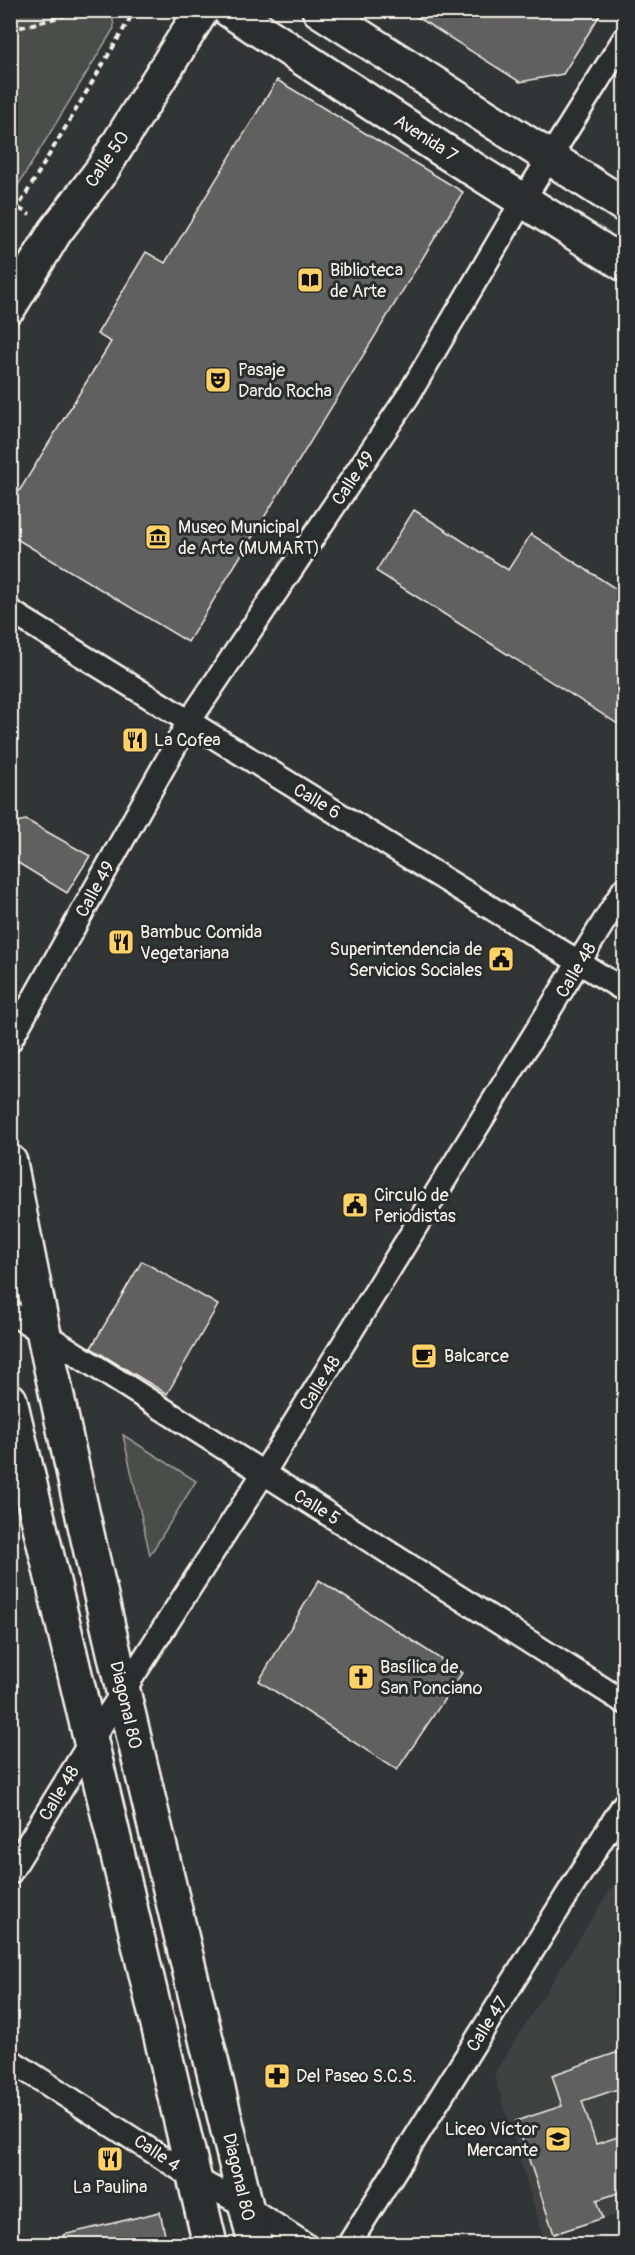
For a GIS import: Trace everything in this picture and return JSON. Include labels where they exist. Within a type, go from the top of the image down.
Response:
[{"type":"main road","name":"Calle 50","points":[[10,306],[55,232],[102,170],[202,10]]},
{"type":"main road","name":"Avenida 7","points":[[229,10],[624,264]]},
{"type":"main road","points":[[319,10],[624,205]]},
{"type":"main road","name":"Diagonal 80","points":[[10,1162],[42,1333],[122,1693],[255,2244]]},
{"type":"main road","points":[[10,1400],[210,2244]]},
{"type":"street","name":"Calle 49","points":[[10,1041],[188,723],[408,396],[523,201],[624,39]]},
{"type":"street","name":"Calle 6","points":[[10,611],[188,723],[624,990]]},
{"type":"street","name":"Calle 48","points":[[10,1873],[91,1741],[263,1473],[581,963],[624,889]]},
{"type":"street","name":"Calle 5","points":[[10,1312],[624,1701]]},
{"type":"street","name":"Calle 47","points":[[349,2244],[624,1804]]},
{"type":"street","name":"Calle 4","points":[[10,2060],[194,2178],[246,2206],[305,2244]]},
{"type":"path","points":[[10,30],[86,10]]},
{"type":"path","points":[[10,221],[135,10]]},
{"type":"shaded area","points":[[11,10],[112,11],[114,28],[11,197]]},
{"type":"shaded area","points":[[123,1435],[196,1481],[150,1555]]},
{"type":"shaded area","points":[[624,1868],[624,2212],[544,2239],[494,2074]]},
{"type":"building","points":[[406,10],[603,10],[563,74],[520,82]]},
{"type":"building","name":"Pasaje Dardo Rocha","points":[[277,80],[463,192],[188,642],[10,535],[10,506],[111,342],[97,334],[146,252],[165,263]]},
{"type":"building","points":[[414,510],[508,570],[531,534],[624,594],[624,728],[376,571]]},
{"type":"building","points":[[26,820],[90,856],[67,893],[10,858],[10,823]]},
{"type":"building","points":[[142,1261],[218,1305],[167,1394],[91,1348]]},
{"type":"building","name":"Basílica de San Ponciano","points":[[319,1580],[462,1673],[397,1770],[259,1681]]},
{"type":"building","name":"Liceo Víctor Mercante","points":[[624,2050],[624,2087],[582,2101],[596,2144],[624,2135],[624,2191],[597,2200],[603,2218],[554,2234],[516,2121],[562,2106],[552,2075]]},
{"type":"building","points":[[160,2212],[167,2244],[65,2244],[63,2235]]},
{"type":"place","name":"Biblioteca de Arte","points":[[310,280]]},
{"type":"place","name":"Pasaje Dardo Rocha","points":[[218,380]]},
{"type":"place","name":"Museo Municipal de Arte (MUMART)","points":[[158,537]]},
{"type":"place","name":"La Cofea","points":[[135,740]]},
{"type":"place","name":"Bambuc Comida Vegetariana","points":[[121,942]]},
{"type":"place","name":"Superintendencia de Servicios Sociales","points":[[501,959]]},
{"type":"place","name":"Circulo de Periodistas","points":[[355,1205]]},
{"type":"place","name":"Balcarce","points":[[424,1356]]},
{"type":"place","name":"Basílica de San Ponciano","points":[[361,1677]]},
{"type":"place","name":"Del Paseo S.C.S.","points":[[277,2076]]},
{"type":"place","name":"Liceo Víctor Mercante","points":[[558,2139]]},
{"type":"place","name":"La Paulina","points":[[110,2159]]}]
